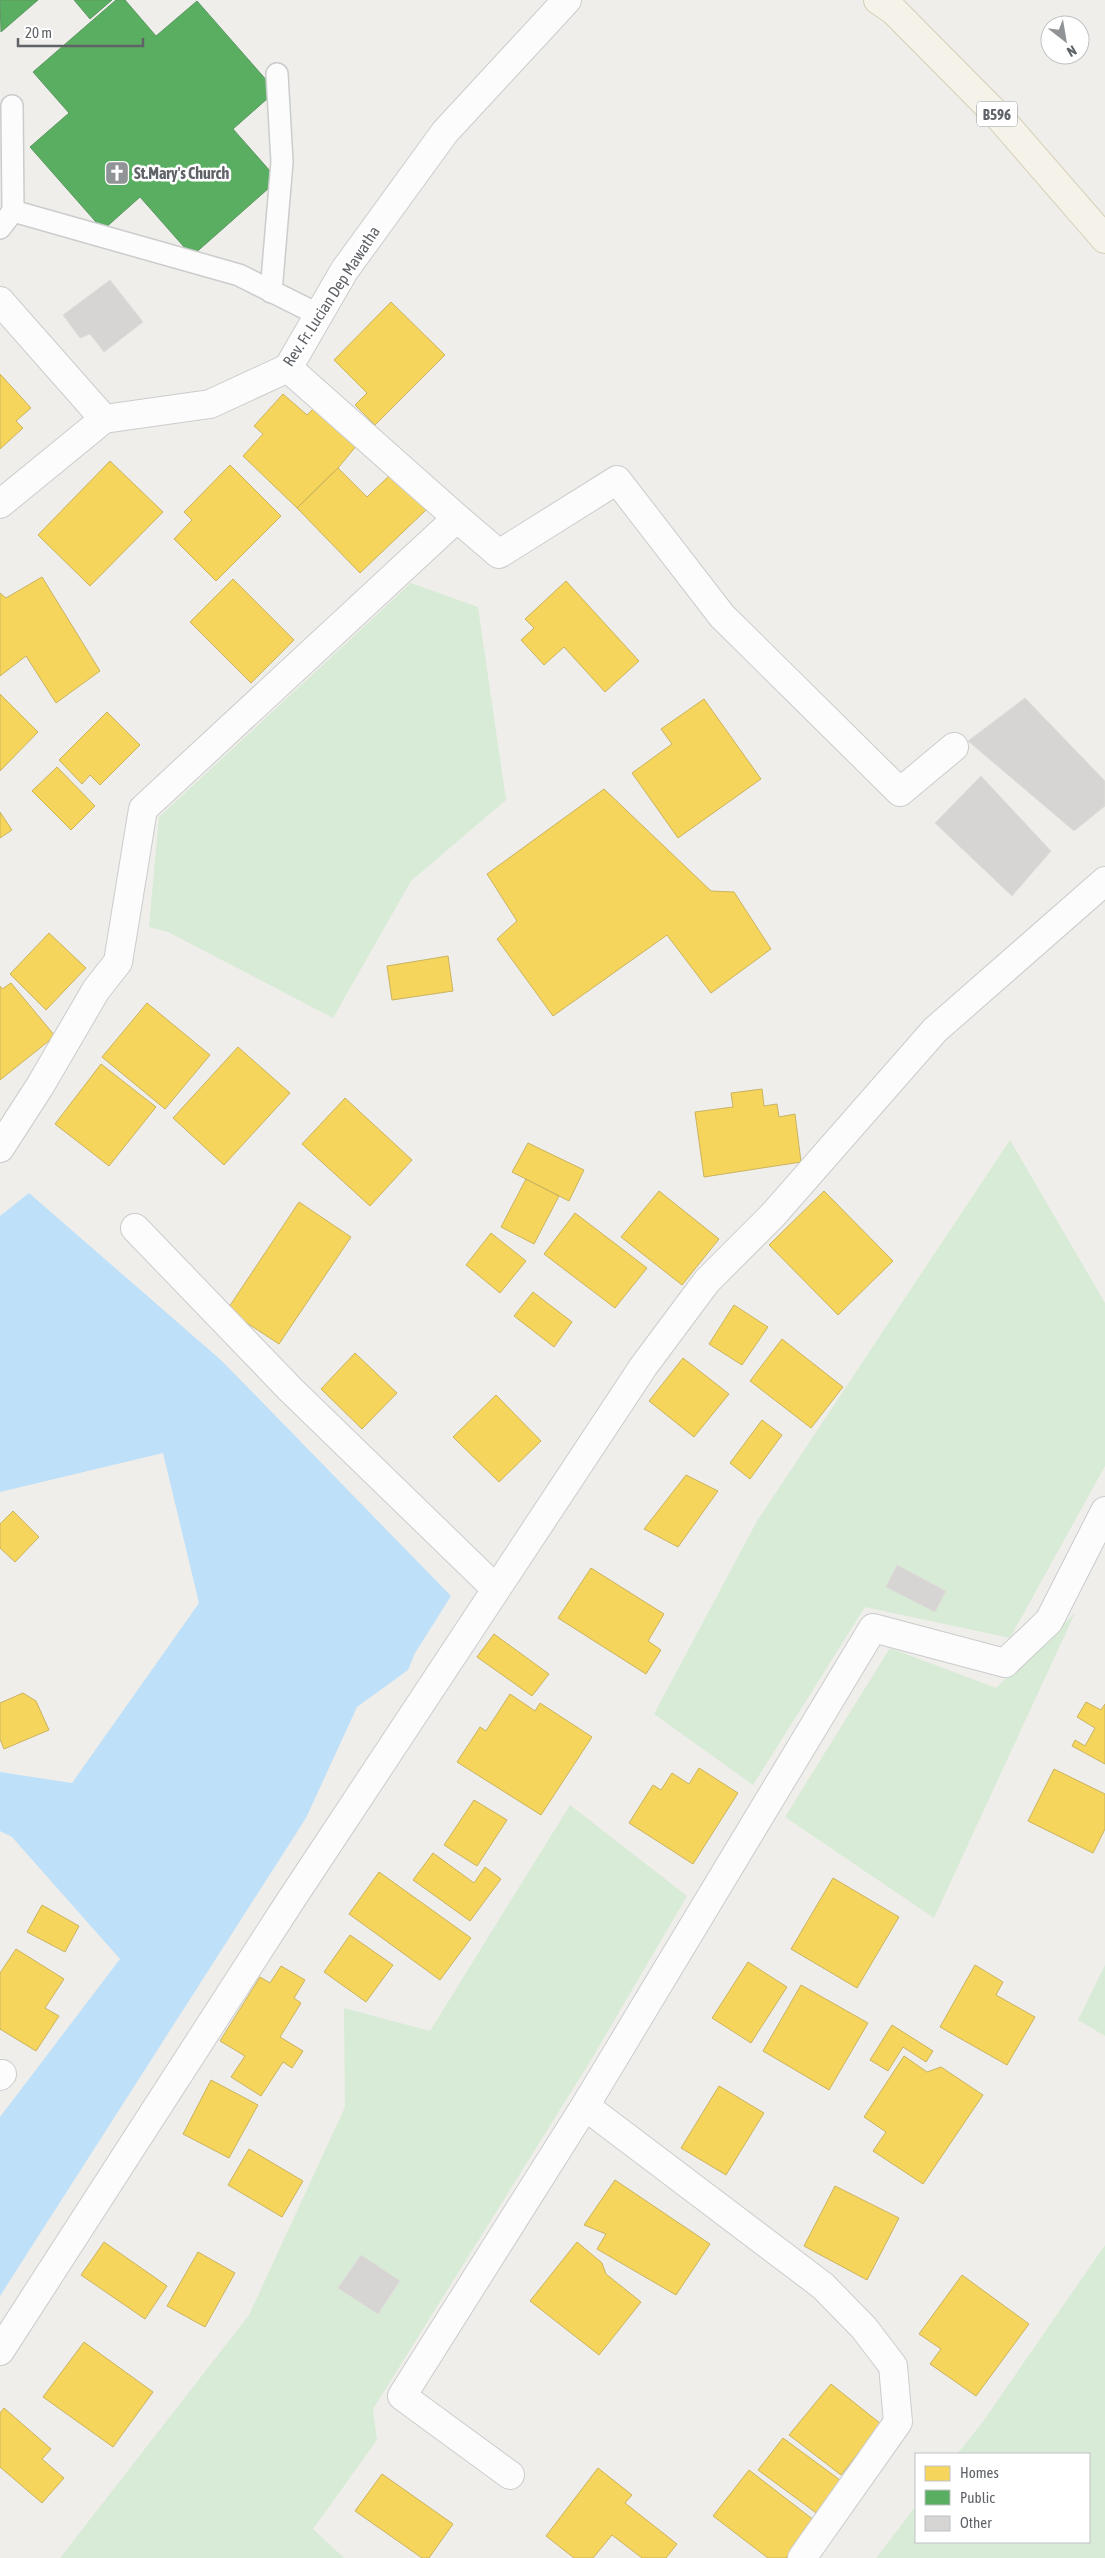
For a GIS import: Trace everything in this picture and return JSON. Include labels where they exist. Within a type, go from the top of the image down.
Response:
[{"type":"main road","name":"B596","points":[[878,0],[894,11],[1001,118],[1105,239]]},
{"type":"street","name":"Rev. Fr. Lucian Dep Mawatha","points":[[104,419],[210,404],[288,368],[344,271],[445,132],[567,0]]},
{"type":"street","points":[[0,302],[104,419],[0,504]]},
{"type":"street","points":[[288,368],[499,554],[617,480],[722,616],[900,792],[954,747]]},
{"type":"street","points":[[0,1148],[40,1086],[96,990],[118,962],[143,809],[457,518]]},
{"type":"street","points":[[0,2351],[287,1906],[496,1589],[643,1367],[707,1281],[772,1216],[935,1030],[1105,881]]},
{"type":"street","points":[[135,1228],[290,1389],[496,1589]]},
{"type":"street","points":[[510,2475],[402,2396],[585,2106],[873,1628],[1005,1663],[1049,1621],[1105,1511]]},
{"type":"street","points":[[585,2106],[823,2286],[864,2328],[893,2366],[898,2422],[802,2558]]},
{"type":"lane","points":[[271,292],[282,162],[277,74]]},
{"type":"lane","points":[[0,228],[13,211],[12,106]]},
{"type":"lane","points":[[13,211],[239,276],[319,315]]},
{"type":"green space","points":[[411,583],[478,607],[506,800],[411,881],[333,1018],[168,932],[149,927],[159,817]]},
{"type":"green space","points":[[1010,1140],[1105,1303],[1105,1466],[1010,1638],[865,1607],[753,1785],[654,1714],[757,1521]]},
{"type":"green space","points":[[1075,1613],[934,1918],[785,1817],[890,1648],[996,1688]]},
{"type":"green space","points":[[570,1805],[687,1896],[591,2060],[373,2409],[377,2440],[313,2529],[344,2558],[60,2558],[249,2315],[345,2107],[344,2008],[430,2031]]},
{"type":"green space","points":[[1105,1965],[1105,2036],[1078,2020]]},
{"type":"green space","points":[[1105,2245],[1105,2558],[876,2558],[915,2507],[915,2543],[1090,2543],[1090,2453],[958,2453],[982,2423]]},
{"type":"water","points":[[29,1193],[222,1361],[451,1596],[415,1653],[408,1670],[357,1707],[306,1818],[0,2296],[0,2117],[120,1959],[12,1837],[0,1831],[0,1772],[72,1783],[199,1603],[163,1453],[0,1492],[0,1216]]},
{"type":"building: Homes","points":[[391,302],[445,355],[375,425],[355,405],[367,393],[334,360]]},
{"type":"building: Homes","points":[[0,374],[31,408],[16,421],[23,428],[0,449]]},
{"type":"building: Homes","points":[[283,394],[307,415],[315,407],[357,445],[338,468],[297,508],[243,456],[263,434],[254,426]]},
{"type":"building: Homes","points":[[110,461],[163,512],[90,586],[38,535]]},
{"type":"building: Homes","points":[[230,465],[281,516],[216,581],[174,539],[192,520],[184,512]]},
{"type":"building: Homes","points":[[338,468],[367,497],[391,474],[426,510],[360,573],[297,508]]},
{"type":"building: Homes","points":[[42,577],[100,671],[56,703],[26,656],[0,676],[0,593],[6,598]]},
{"type":"building: Homes","points":[[233,579],[294,640],[251,683],[190,622]]},
{"type":"building: Homes","points":[[566,581],[639,661],[605,692],[564,647],[544,665],[521,640],[534,628],[525,619]]},
{"type":"building: Homes","points":[[0,694],[38,732],[0,771]]},
{"type":"building: Homes","points":[[704,699],[761,779],[678,838],[632,773],[672,744],[661,729]]},
{"type":"building: Homes","points":[[107,712],[140,745],[100,785],[90,775],[82,784],[59,760]]},
{"type":"building: Homes","points":[[57,767],[95,806],[71,830],[32,791]]},
{"type":"building: Homes","points":[[604,789],[711,891],[734,892],[771,949],[711,993],[667,935],[553,1016],[497,939],[517,921],[487,874]]},
{"type":"building: Homes","points":[[0,812],[12,830],[0,838]]},
{"type":"building: Homes","points":[[49,933],[86,968],[46,1010],[10,974]]},
{"type":"building: Homes","points":[[448,956],[453,991],[392,1000],[387,966]]},
{"type":"building: Homes","points":[[11,983],[55,1036],[0,1080],[0,986],[2,989]]},
{"type":"building: Homes","points":[[147,1003],[210,1055],[165,1109],[102,1057]]},
{"type":"building: Homes","points":[[238,1047],[290,1093],[224,1165],[173,1118]]},
{"type":"building: Homes","points":[[101,1064],[156,1107],[109,1166],[55,1124]]},
{"type":"building: Homes","points":[[762,1089],[764,1106],[777,1104],[779,1117],[795,1114],[801,1162],[704,1177],[695,1112],[733,1107],[731,1093]]},
{"type":"building: Homes","points":[[345,1098],[412,1160],[370,1206],[302,1144]]},
{"type":"building: Homes","points":[[528,1143],[584,1170],[569,1201],[512,1172]]},
{"type":"building: Homes","points":[[526,1179],[559,1196],[534,1244],[501,1227]]},
{"type":"building: Homes","points":[[659,1191],[719,1239],[682,1285],[621,1237]]},
{"type":"building: Homes","points":[[824,1191],[893,1261],[838,1315],[769,1245]]},
{"type":"building: Homes","points":[[299,1202],[351,1237],[279,1344],[227,1310]]},
{"type":"building: Homes","points":[[575,1213],[647,1268],[615,1308],[544,1254]]},
{"type":"building: Homes","points":[[491,1233],[526,1261],[500,1293],[466,1265]]},
{"type":"building: Homes","points":[[533,1292],[572,1322],[554,1347],[514,1316]]},
{"type":"building: Homes","points":[[734,1305],[768,1327],[742,1365],[709,1344]]},
{"type":"building: Homes","points":[[782,1339],[843,1387],[811,1428],[750,1381]]},
{"type":"building: Homes","points":[[355,1353],[397,1393],[362,1429],[321,1389]]},
{"type":"building: Homes","points":[[683,1358],[729,1394],[694,1437],[649,1401]]},
{"type":"building: Homes","points":[[496,1395],[541,1441],[499,1482],[453,1437]]},
{"type":"building: Homes","points":[[762,1420],[782,1435],[750,1479],[730,1463]]},
{"type":"building: Homes","points":[[686,1475],[718,1491],[678,1547],[644,1529]]},
{"type":"building: Homes","points":[[13,1511],[39,1537],[15,1562],[0,1548],[0,1524]]},
{"type":"building: Homes","points":[[591,1568],[664,1614],[648,1641],[661,1650],[646,1674],[558,1618]]},
{"type":"building: Homes","points":[[494,1634],[549,1674],[532,1696],[477,1657]]},
{"type":"building: Homes","points":[[23,1693],[36,1701],[49,1730],[4,1749],[0,1739],[0,1703]]},
{"type":"building: Homes","points":[[510,1694],[535,1711],[540,1703],[592,1737],[541,1815],[457,1762],[480,1727],[486,1731]]},
{"type":"building: Homes","points":[[1086,1702],[1101,1710],[1105,1704],[1105,1764],[1072,1746],[1075,1740],[1085,1746],[1095,1728],[1077,1717]]},
{"type":"building: Homes","points":[[699,1768],[738,1793],[693,1864],[629,1823],[653,1785],[661,1790],[672,1773],[689,1784]]},
{"type":"building: Homes","points":[[1054,1769],[1105,1794],[1105,1829],[1093,1853],[1028,1821]]},
{"type":"building: Homes","points":[[474,1800],[507,1820],[477,1866],[444,1845]]},
{"type":"building: Homes","points":[[433,1853],[474,1883],[485,1867],[501,1879],[470,1921],[413,1880]]},
{"type":"building: Homes","points":[[379,1872],[471,1938],[440,1980],[349,1914]]},
{"type":"building: Homes","points":[[833,1878],[899,1917],[857,1988],[791,1949]]},
{"type":"building: Homes","points":[[42,1905],[79,1926],[65,1952],[27,1932]]},
{"type":"building: Homes","points":[[350,1935],[393,1965],[366,2002],[324,1972]]},
{"type":"building: Homes","points":[[16,1949],[64,1979],[45,2008],[59,2016],[36,2051],[0,2029],[0,1973]]},
{"type":"building: Homes","points":[[748,1962],[787,1987],[751,2043],[712,2018]]},
{"type":"building: Homes","points":[[975,1965],[1003,1982],[996,1995],[1035,2017],[1007,2065],[940,2027]]},
{"type":"building: Homes","points":[[281,1966],[305,1980],[294,1998],[301,2003],[280,2037],[303,2051],[292,2068],[283,2062],[261,2096],[231,2077],[245,2056],[220,2041],[260,1977],[270,1983]]},
{"type":"building: Homes","points":[[801,1985],[868,2023],[829,2090],[763,2051]]},
{"type":"building: Homes","points":[[892,2025],[933,2051],[926,2062],[903,2047],[888,2071],[870,2060]]},
{"type":"building: Homes","points":[[904,2056],[927,2072],[941,2067],[983,2095],[923,2184],[873,2151],[886,2132],[864,2117]]},
{"type":"building: Homes","points":[[211,2080],[258,2105],[229,2158],[183,2134]]},
{"type":"building: Homes","points":[[719,2086],[764,2113],[726,2175],[681,2148]]},
{"type":"building: Homes","points":[[249,2149],[303,2181],[282,2217],[228,2185]]},
{"type":"building: Homes","points":[[615,2180],[710,2244],[676,2295],[597,2249],[606,2234],[584,2225]]},
{"type":"building: Homes","points":[[835,2186],[899,2218],[867,2280],[804,2246]]},
{"type":"building: Homes","points":[[104,2242],[167,2286],[145,2319],[81,2275]]},
{"type":"building: Homes","points":[[577,2242],[602,2263],[606,2274],[641,2302],[599,2355],[530,2301]]},
{"type":"building: Homes","points":[[198,2252],[235,2273],[205,2327],[167,2306]]},
{"type":"building: Homes","points":[[962,2275],[1029,2324],[976,2396],[930,2364],[941,2349],[919,2334]]},
{"type":"building: Homes","points":[[84,2342],[153,2392],[113,2447],[43,2397]]},
{"type":"building: Homes","points":[[831,2384],[881,2424],[841,2475],[789,2435]]},
{"type":"building: Homes","points":[[4,2408],[51,2449],[42,2459],[64,2478],[42,2503],[0,2467],[0,2413]]},
{"type":"building: Homes","points":[[783,2438],[844,2483],[819,2515],[758,2470]]},
{"type":"building: Homes","points":[[598,2468],[632,2495],[625,2503],[677,2544],[666,2558],[642,2558],[612,2535],[593,2558],[574,2558],[546,2536]]},
{"type":"building: Homes","points":[[749,2470],[815,2521],[786,2558],[768,2558],[713,2516]]},
{"type":"building: Homes","points":[[382,2474],[453,2524],[429,2558],[422,2558],[355,2511]]},
{"type":"building: Public","points":[[0,0],[38,0],[1,32]]},
{"type":"building: Public","points":[[74,0],[112,0],[90,19]]},
{"type":"building: Public","points":[[116,0],[125,0],[156,36],[197,1],[276,91],[233,129],[278,180],[192,256],[140,197],[103,230],[30,147],[69,113],[33,72]]},
{"type":"building: Other","points":[[110,280],[143,322],[104,352],[90,334],[80,338],[63,315]]},
{"type":"building: Other","points":[[1025,698],[1105,781],[1105,806],[1074,831],[968,741]]},
{"type":"building: Other","points":[[981,776],[1051,851],[1012,896],[935,823]]},
{"type":"building: Other","points":[[897,1565],[946,1591],[935,1612],[886,1587]]},
{"type":"building: Other","points":[[361,2255],[400,2281],[378,2314],[338,2288]]},
{"type":"place","name":"St.Mary's Church","points":[[117,173]]}]
